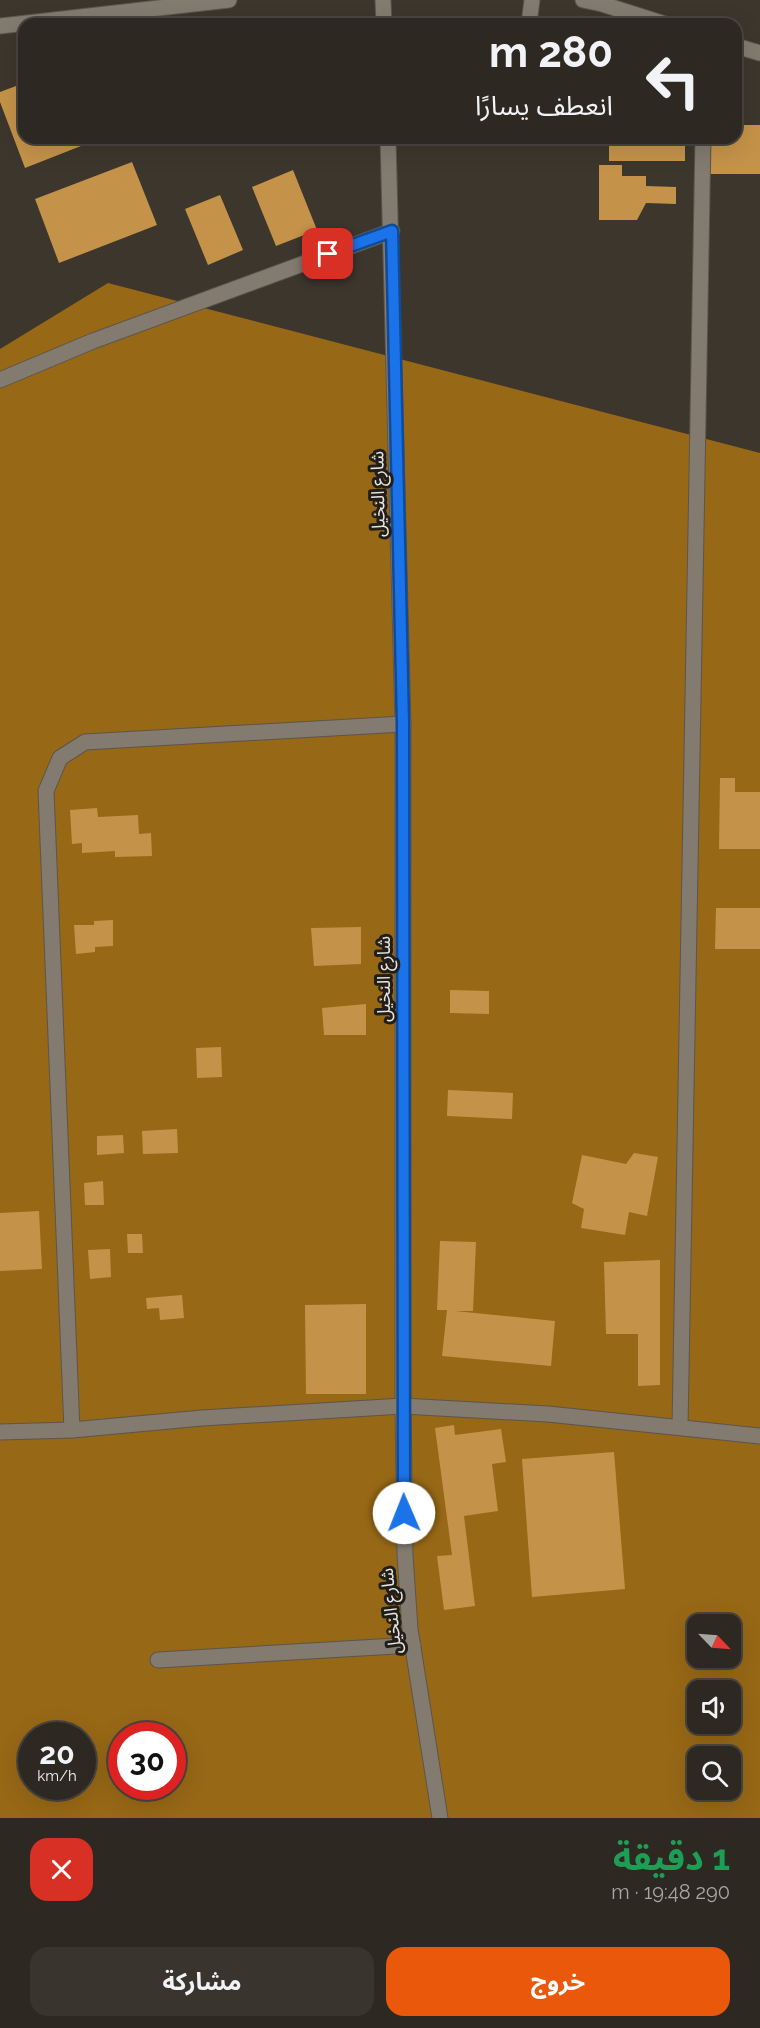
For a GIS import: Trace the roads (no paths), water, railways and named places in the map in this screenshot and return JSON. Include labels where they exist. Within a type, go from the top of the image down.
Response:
[{"type":"street","points":[[70,18],[229,0]]},
{"type":"street","points":[[383,0],[384,18]]},
{"type":"street","points":[[530,18],[532,0]]},
{"type":"street","points":[[584,0],[603,2],[648,18]]},
{"type":"street","points":[[0,26],[18,24]]},
{"type":"street","points":[[742,48],[760,53]]},
{"type":"street","name":"شارع النخيل","points":[[388,144],[403,724],[405,1555],[410,1629],[440,1818]]},
{"type":"street","points":[[680,1427],[703,144]]},
{"type":"street","points":[[0,380],[93,341],[392,231]]},
{"type":"street","points":[[72,1430],[46,791],[60,758],[85,742],[403,724]]},
{"type":"street","points":[[0,1432],[72,1430],[202,1418],[403,1406],[548,1414],[760,1436]]},
{"type":"street","points":[[158,1660],[413,1645]]}]
